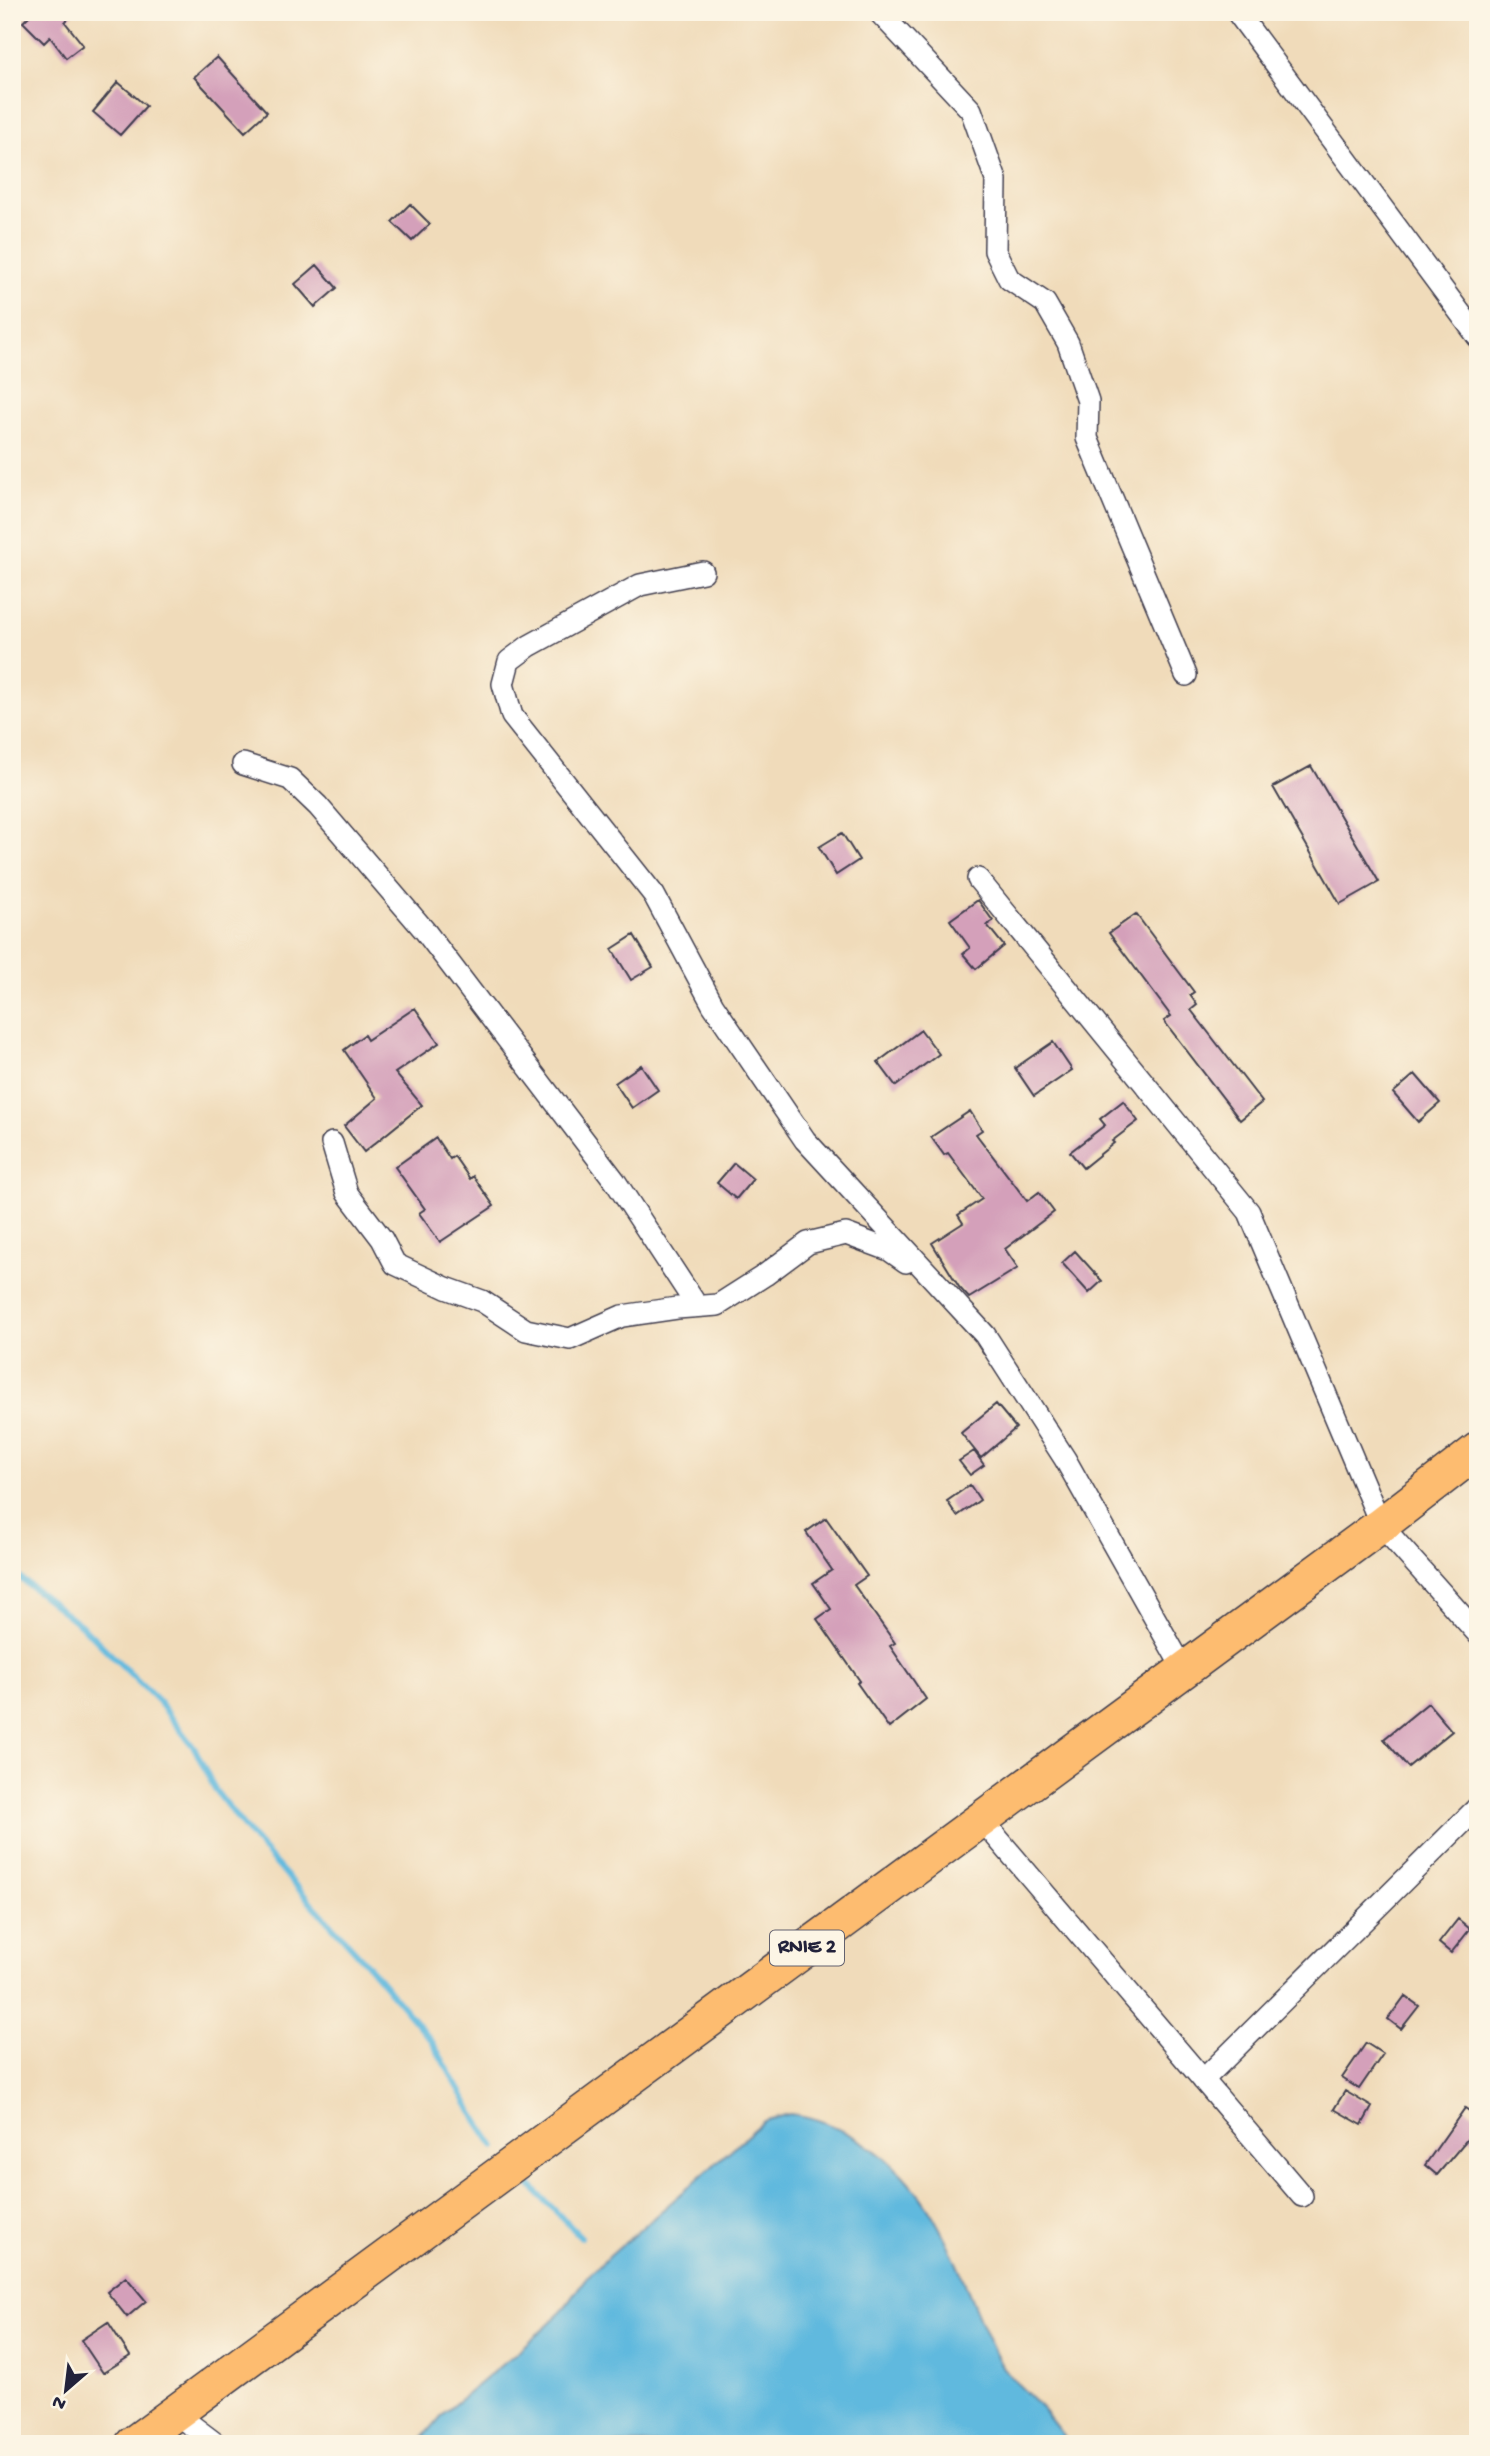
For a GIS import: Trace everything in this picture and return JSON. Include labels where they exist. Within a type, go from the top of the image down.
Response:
[{"type":"main road","name":"RNIE 2","points":[[133,2444],[982,1820],[1381,1525],[1478,1450]]},
{"type":"street","points":[[879,12],[971,110],[996,180],[995,251],[1009,279],[1045,303],[1068,343],[1088,401],[1087,438],[1186,675]]},
{"type":"street","points":[[1237,12],[1474,324]]},
{"type":"street","points":[[703,572],[640,584],[529,646],[509,661],[503,684],[512,716],[654,895],[713,1005],[805,1140],[985,1335],[1065,1459],[1184,1670]]},
{"type":"street","points":[[243,764],[290,779],[318,806],[425,931],[615,1181],[697,1306]]},
{"type":"street","points":[[978,879],[1249,1212],[1381,1525],[1478,1634]]},
{"type":"street","points":[[332,1143],[347,1193],[382,1239],[395,1264],[446,1288],[482,1301],[526,1330],[570,1339],[622,1316],[718,1305],[808,1243],[846,1234],[889,1250],[929,1276]]},
{"type":"street","points":[[1203,2080],[1478,1807]]},
{"type":"street","points":[[982,1820],[1302,2196]]},
{"type":"street","points":[[175,2413],[216,2444]]},
{"type":"water","points":[[789,2114],[823,2122],[854,2137],[884,2157],[908,2181],[928,2207],[944,2236],[1001,2365],[1070,2444],[418,2444],[444,2413],[562,2311],[585,2279],[602,2263],[764,2121]]},
{"type":"building","points":[[33,12],[75,12],[65,22],[83,45],[66,58],[50,37],[44,43],[23,22]]},
{"type":"building","points":[[217,57],[267,112],[245,132],[194,77]]},
{"type":"building","points":[[118,82],[146,106],[120,135],[93,112]]},
{"type":"building","points":[[410,204],[430,224],[412,241],[392,222]]},
{"type":"building","points":[[317,265],[337,288],[315,307],[295,284]]},
{"type":"building","points":[[1311,766],[1379,882],[1340,904],[1273,787]]},
{"type":"building","points":[[842,833],[859,860],[836,875],[819,847]]},
{"type":"building","points":[[978,900],[993,921],[987,925],[1004,946],[976,969],[963,954],[970,948],[950,920]]},
{"type":"building","points":[[1136,914],[1194,992],[1190,995],[1197,1005],[1191,1010],[1262,1102],[1240,1120],[1164,1021],[1171,1016],[1109,933]]},
{"type":"building","points":[[634,935],[653,967],[631,980],[612,949]]},
{"type":"building","points":[[415,1008],[439,1043],[395,1073],[422,1105],[364,1152],[344,1126],[377,1098],[344,1050],[364,1035],[367,1040]]},
{"type":"building","points":[[921,1030],[939,1054],[896,1086],[878,1062]]},
{"type":"building","points":[[1053,1042],[1072,1070],[1034,1096],[1015,1068]]},
{"type":"building","points":[[641,1065],[658,1090],[632,1108],[615,1083]]},
{"type":"building","points":[[1415,1074],[1440,1103],[1418,1122],[1393,1093]]},
{"type":"building","points":[[1123,1101],[1138,1121],[1083,1168],[1070,1152],[1105,1125],[1100,1119]]},
{"type":"building","points":[[970,1111],[982,1130],[976,1134],[1027,1201],[1039,1192],[1054,1212],[1005,1249],[1018,1268],[969,1298],[959,1287],[932,1243],[963,1223],[958,1215],[982,1199],[948,1153],[944,1155],[931,1137]]},
{"type":"building","points":[[436,1138],[450,1159],[454,1156],[470,1179],[473,1176],[494,1206],[440,1242],[419,1213],[425,1209],[395,1167]]},
{"type":"building","points":[[734,1163],[753,1179],[736,1199],[717,1183]]},
{"type":"building","points":[[1075,1251],[1102,1281],[1089,1293],[1062,1263]]},
{"type":"building","points":[[996,1404],[1016,1428],[981,1458],[961,1433]]},
{"type":"building","points":[[974,1451],[984,1465],[970,1475],[959,1461]]},
{"type":"building","points":[[970,1485],[980,1500],[957,1516],[947,1501]]},
{"type":"building","points":[[826,1518],[867,1576],[854,1585],[895,1643],[890,1646],[926,1699],[889,1728],[817,1619],[831,1609],[813,1583],[832,1570],[806,1532]]},
{"type":"building","points":[[1428,1703],[1452,1731],[1408,1767],[1384,1739]]},
{"type":"building","points":[[1458,1919],[1470,1929],[1451,1953],[1439,1943]]},
{"type":"building","points":[[1405,1996],[1419,2006],[1401,2029],[1388,2019]]},
{"type":"building","points":[[1366,2043],[1383,2054],[1359,2089],[1342,2078]]},
{"type":"building","points":[[1345,2091],[1372,2107],[1362,2125],[1334,2109]]},
{"type":"building","points":[[1465,2108],[1478,2117],[1478,2143],[1469,2137],[1437,2175],[1425,2165]]},
{"type":"building","points":[[126,2277],[146,2301],[127,2317],[107,2292]]},
{"type":"building","points":[[108,2322],[130,2356],[103,2373],[81,2340]]},
{"type":"waterway","points":[[12,1572],[82,1626],[159,1702],[195,1749],[215,1790],[254,1840],[359,1955],[431,2040],[495,2147]]},
{"type":"waterway","points":[[529,2184],[581,2237]]}]
